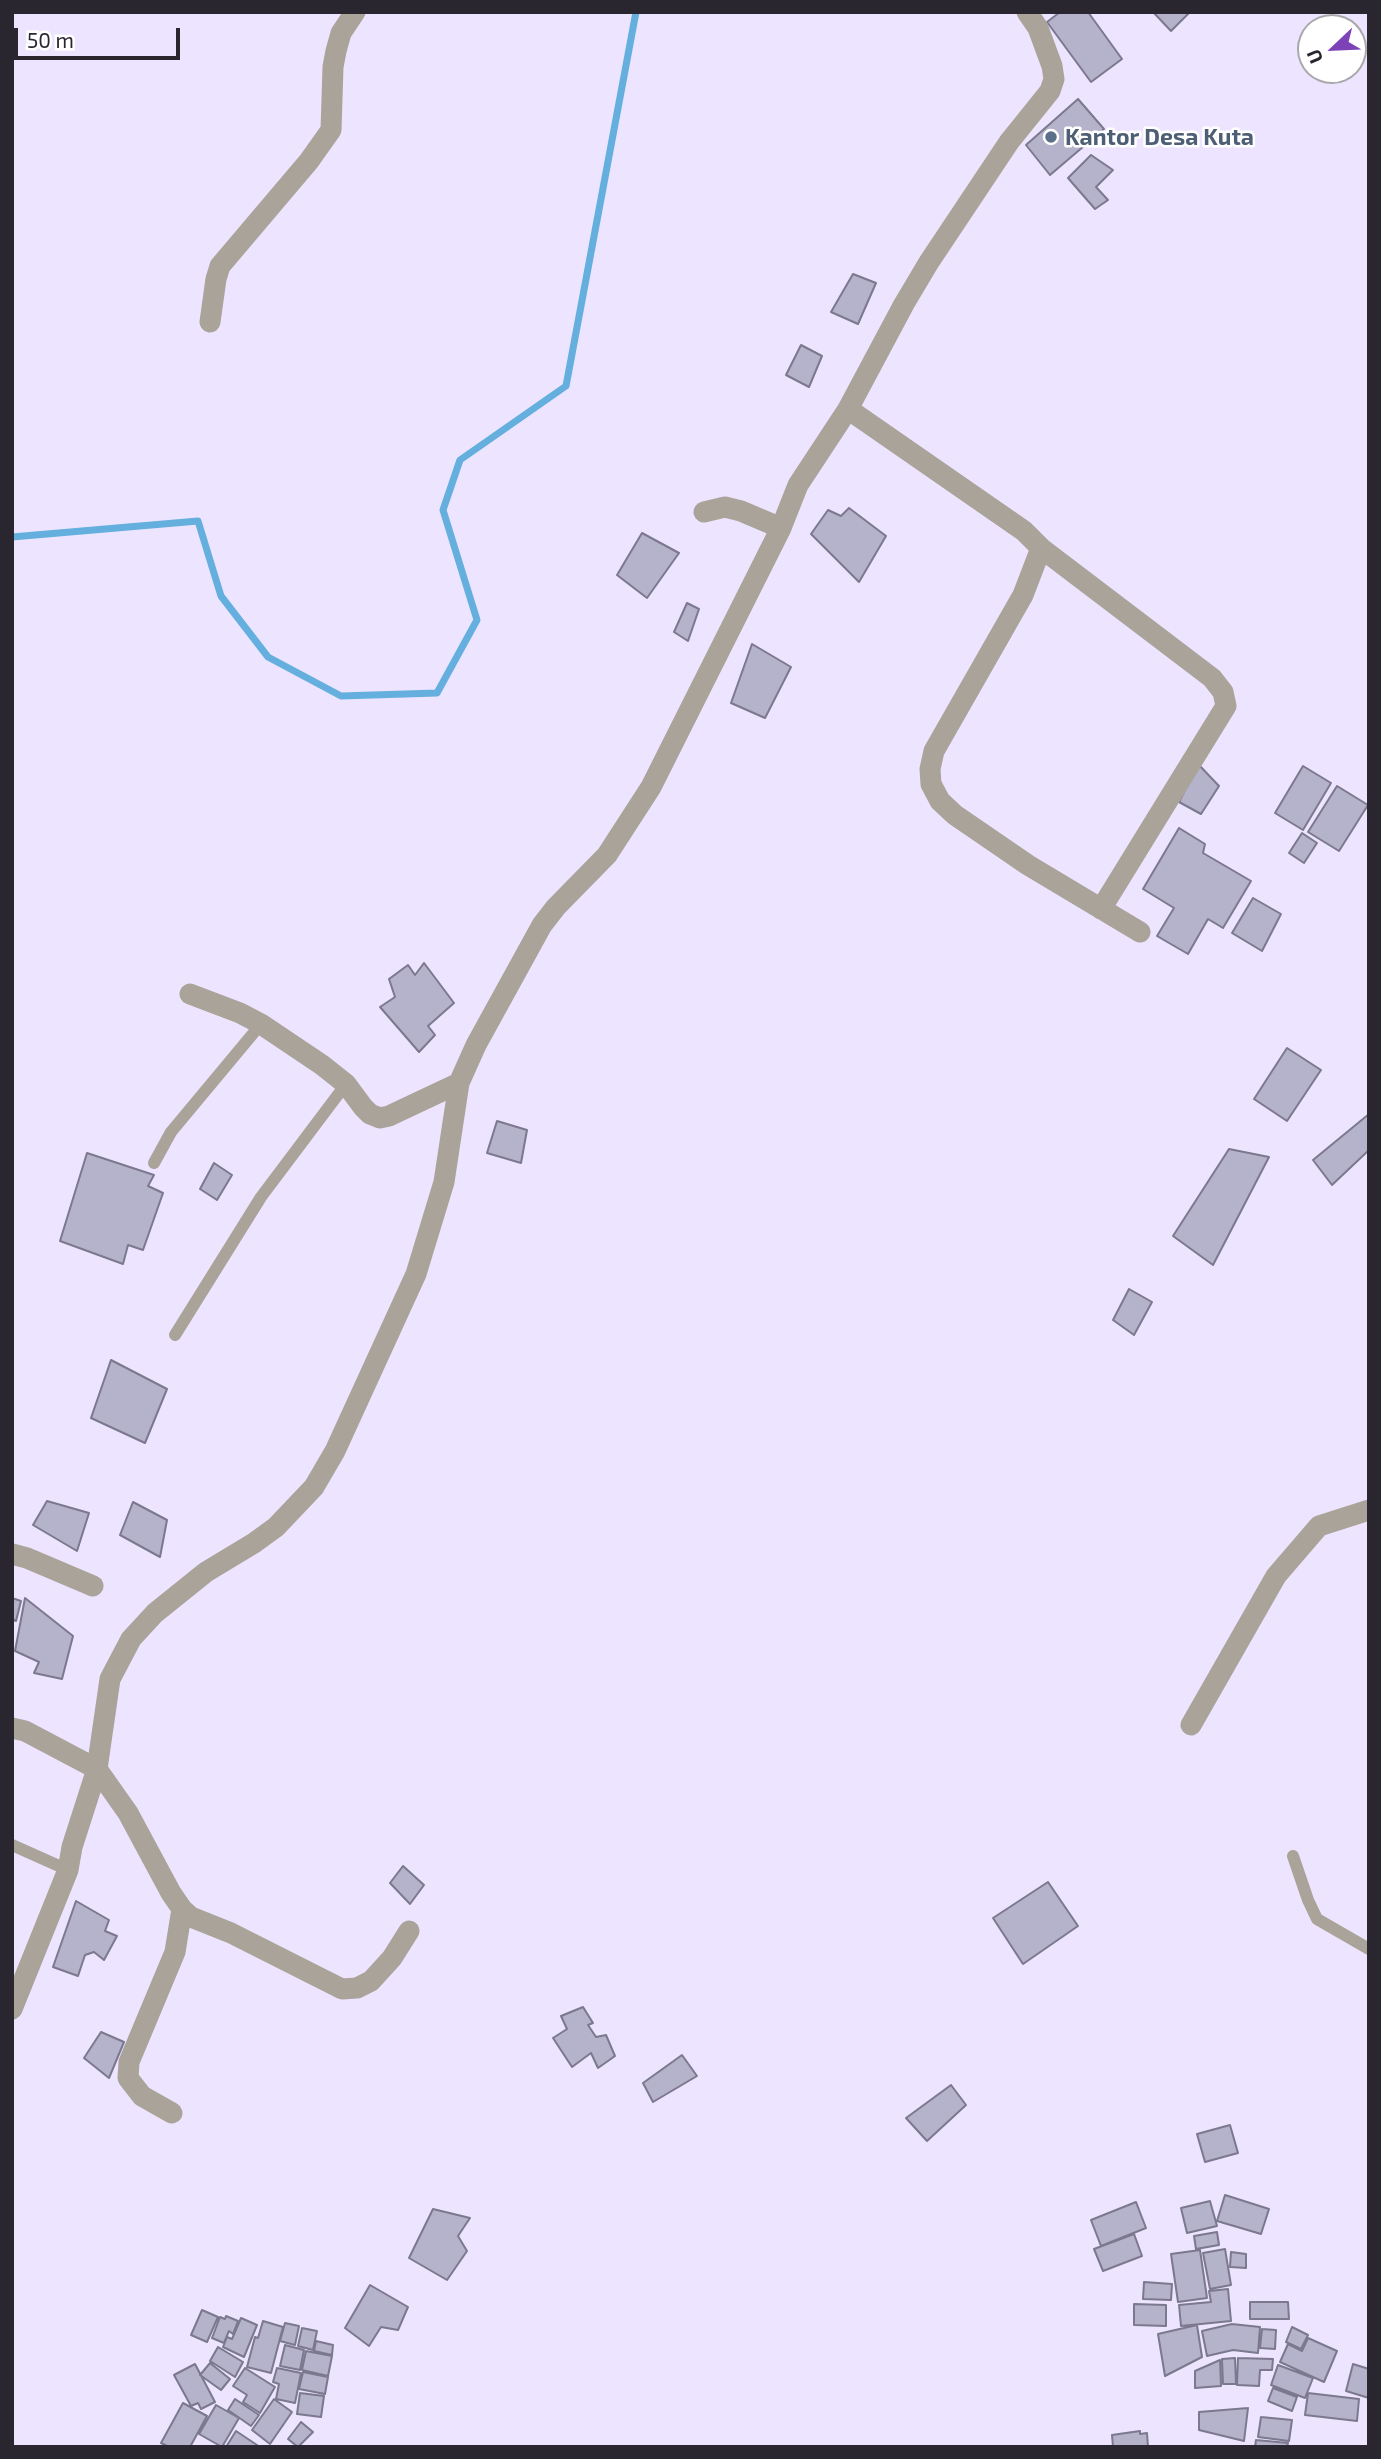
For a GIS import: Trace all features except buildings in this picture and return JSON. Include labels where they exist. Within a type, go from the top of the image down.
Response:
[{"type":"street","points":[[209,322],[215,279],[220,266],[309,161],[331,130],[336,51],[341,33],[355,12]]},
{"type":"street","points":[[12,2009],[68,1870],[72,1847],[97,1769],[110,1679],[131,1639],[155,1613],[206,1572],[276,1527],[314,1487],[335,1451],[416,1274],[444,1182],[459,1083],[476,1045],[542,925],[607,855],[651,787],[781,528],[798,485],[848,409],[929,262],[1009,142],[1050,91],[1054,79],[1052,66],[1038,28],[1027,12]]},
{"type":"street","points":[[848,409],[1024,531],[1041,548],[1212,678],[1223,692],[1226,706],[1101,909]]},
{"type":"street","points":[[704,512],[725,507],[781,528]]},
{"type":"street","points":[[1041,548],[1023,596],[934,751],[930,769],[931,784],[940,801],[955,815],[1028,865],[1140,932]]},
{"type":"street","points":[[190,994],[261,1024],[346,1084],[370,1114],[380,1118],[459,1083]]},
{"type":"street","points":[[1191,1725],[1276,1576],[1318,1526],[1369,1510]]},
{"type":"street","points":[[12,1554],[93,1586]]},
{"type":"street","points":[[12,1728],[25,1731],[97,1769],[128,1813],[171,1894],[191,1917],[231,1933],[342,1989],[357,1988],[371,1980],[392,1958],[409,1931]]},
{"type":"street","points":[[172,2113],[142,2096],[128,2078],[129,2063],[175,1952],[182,1909]]},
{"type":"lane","points":[[154,1163],[171,1132],[261,1024]]},
{"type":"lane","points":[[175,1335],[261,1197],[346,1084]]},
{"type":"lane","points":[[12,1844],[68,1870]]},
{"type":"lane","points":[[1293,1856],[1317,1919],[1369,1949]]},
{"type":"waterway","points":[[12,537],[198,521],[221,596],[268,657],[341,696],[437,693],[477,620],[443,510],[460,460],[566,386],[636,12]]},
{"type":"place","name":"Kantor Desa Kuta","points":[[1051,137]]}]
